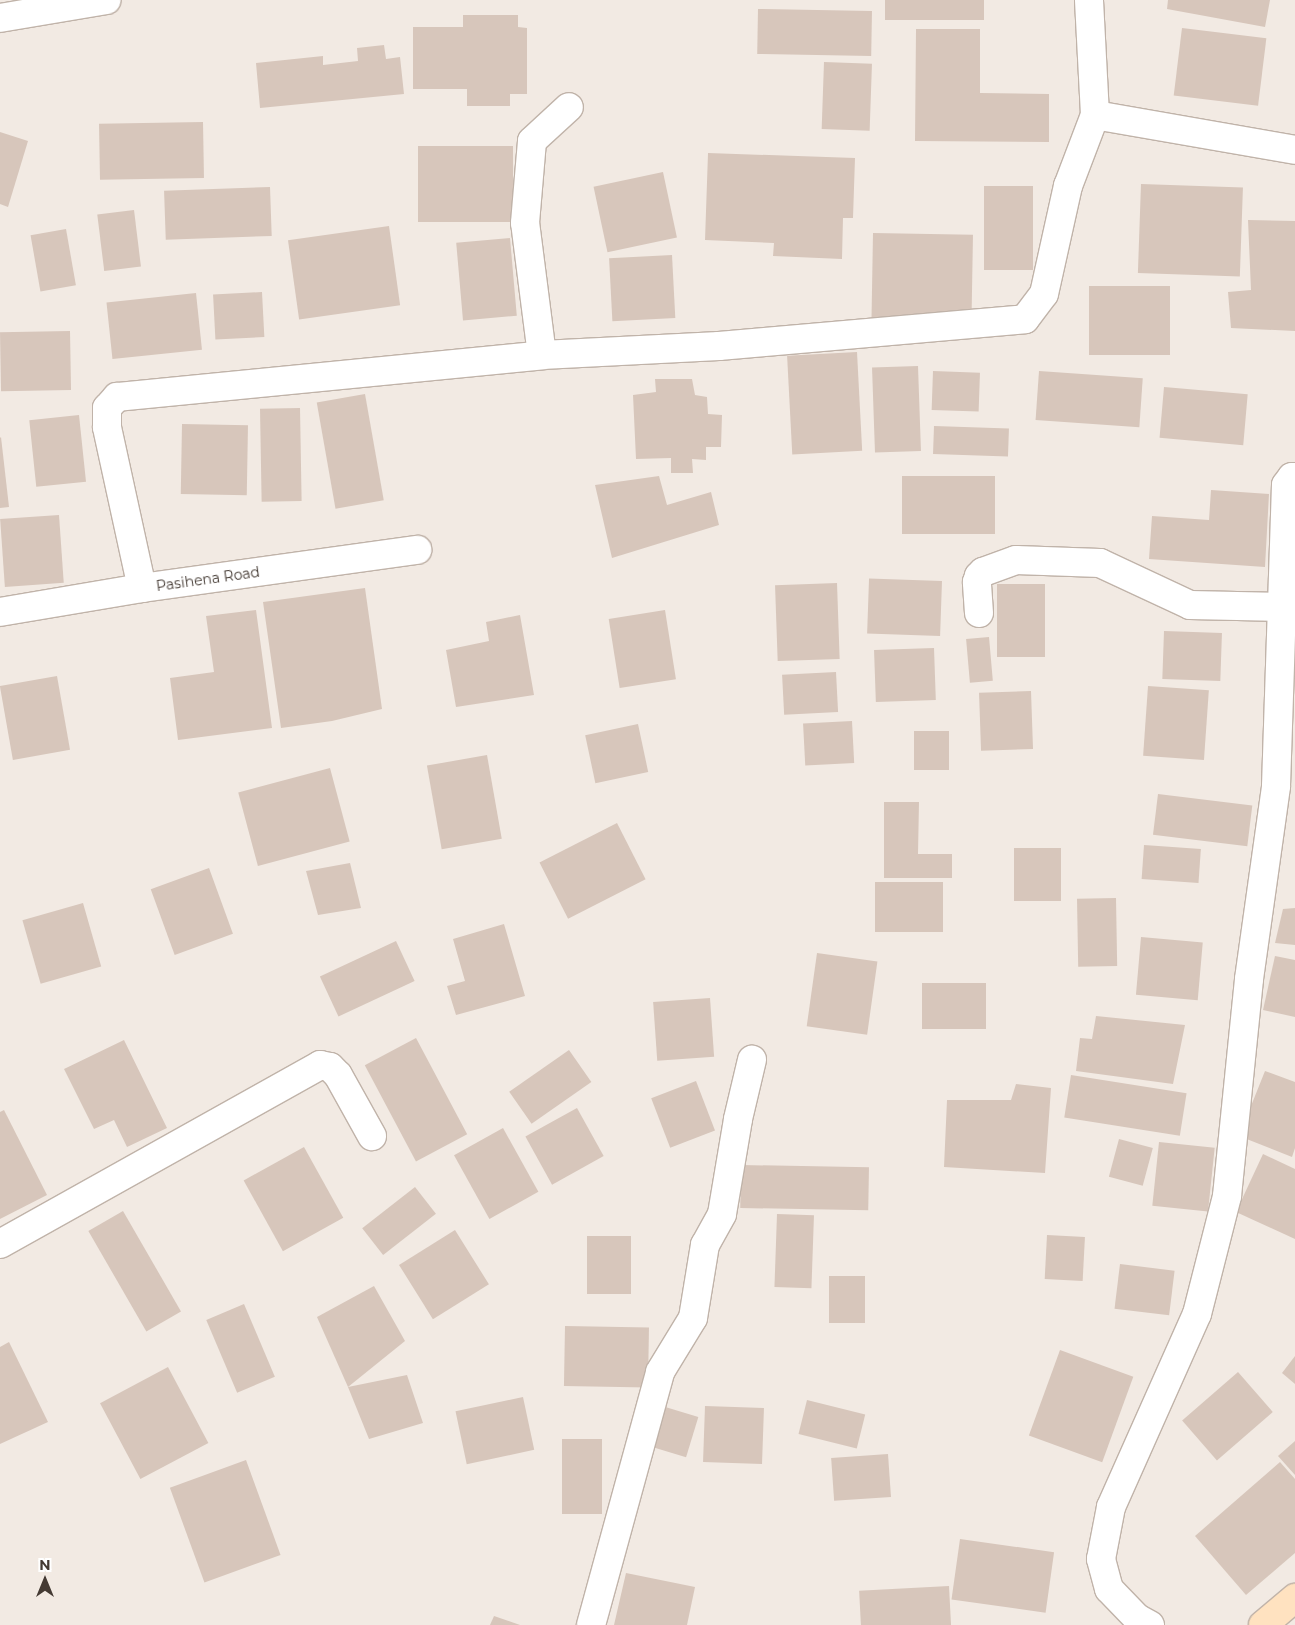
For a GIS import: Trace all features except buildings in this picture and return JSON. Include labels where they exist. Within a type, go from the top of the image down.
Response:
[{"type":"street","points":[[0,18],[106,0]]},
{"type":"street","points":[[142,588],[108,427],[108,408],[117,397],[542,355],[719,346],[1024,319],[1044,294],[1068,186],[1095,115],[1089,0]]},
{"type":"street","points":[[542,355],[525,223],[532,141],[568,107]]},
{"type":"street","points":[[1095,115],[1295,150]]},
{"type":"street","points":[[1150,1625],[1137,1618],[1109,1589],[1100,1559],[1111,1507],[1198,1314],[1227,1196],[1249,979],[1276,786],[1284,607],[1286,486],[1292,477],[1295,477]]},
{"type":"street","name":"Pasihena Road","points":[[0,612],[142,588],[416,550]]},
{"type":"street","points":[[979,613],[977,582],[979,576],[983,572],[1016,560],[1100,563],[1190,605],[1284,607]]},
{"type":"street","points":[[591,1625],[660,1372],[693,1318],[705,1245],[722,1214],[738,1119],[752,1060]]},
{"type":"street","points":[[0,1244],[320,1065],[330,1067],[338,1075],[372,1136]]},
{"type":"street","points":[[1263,1625],[1295,1598]]}]
